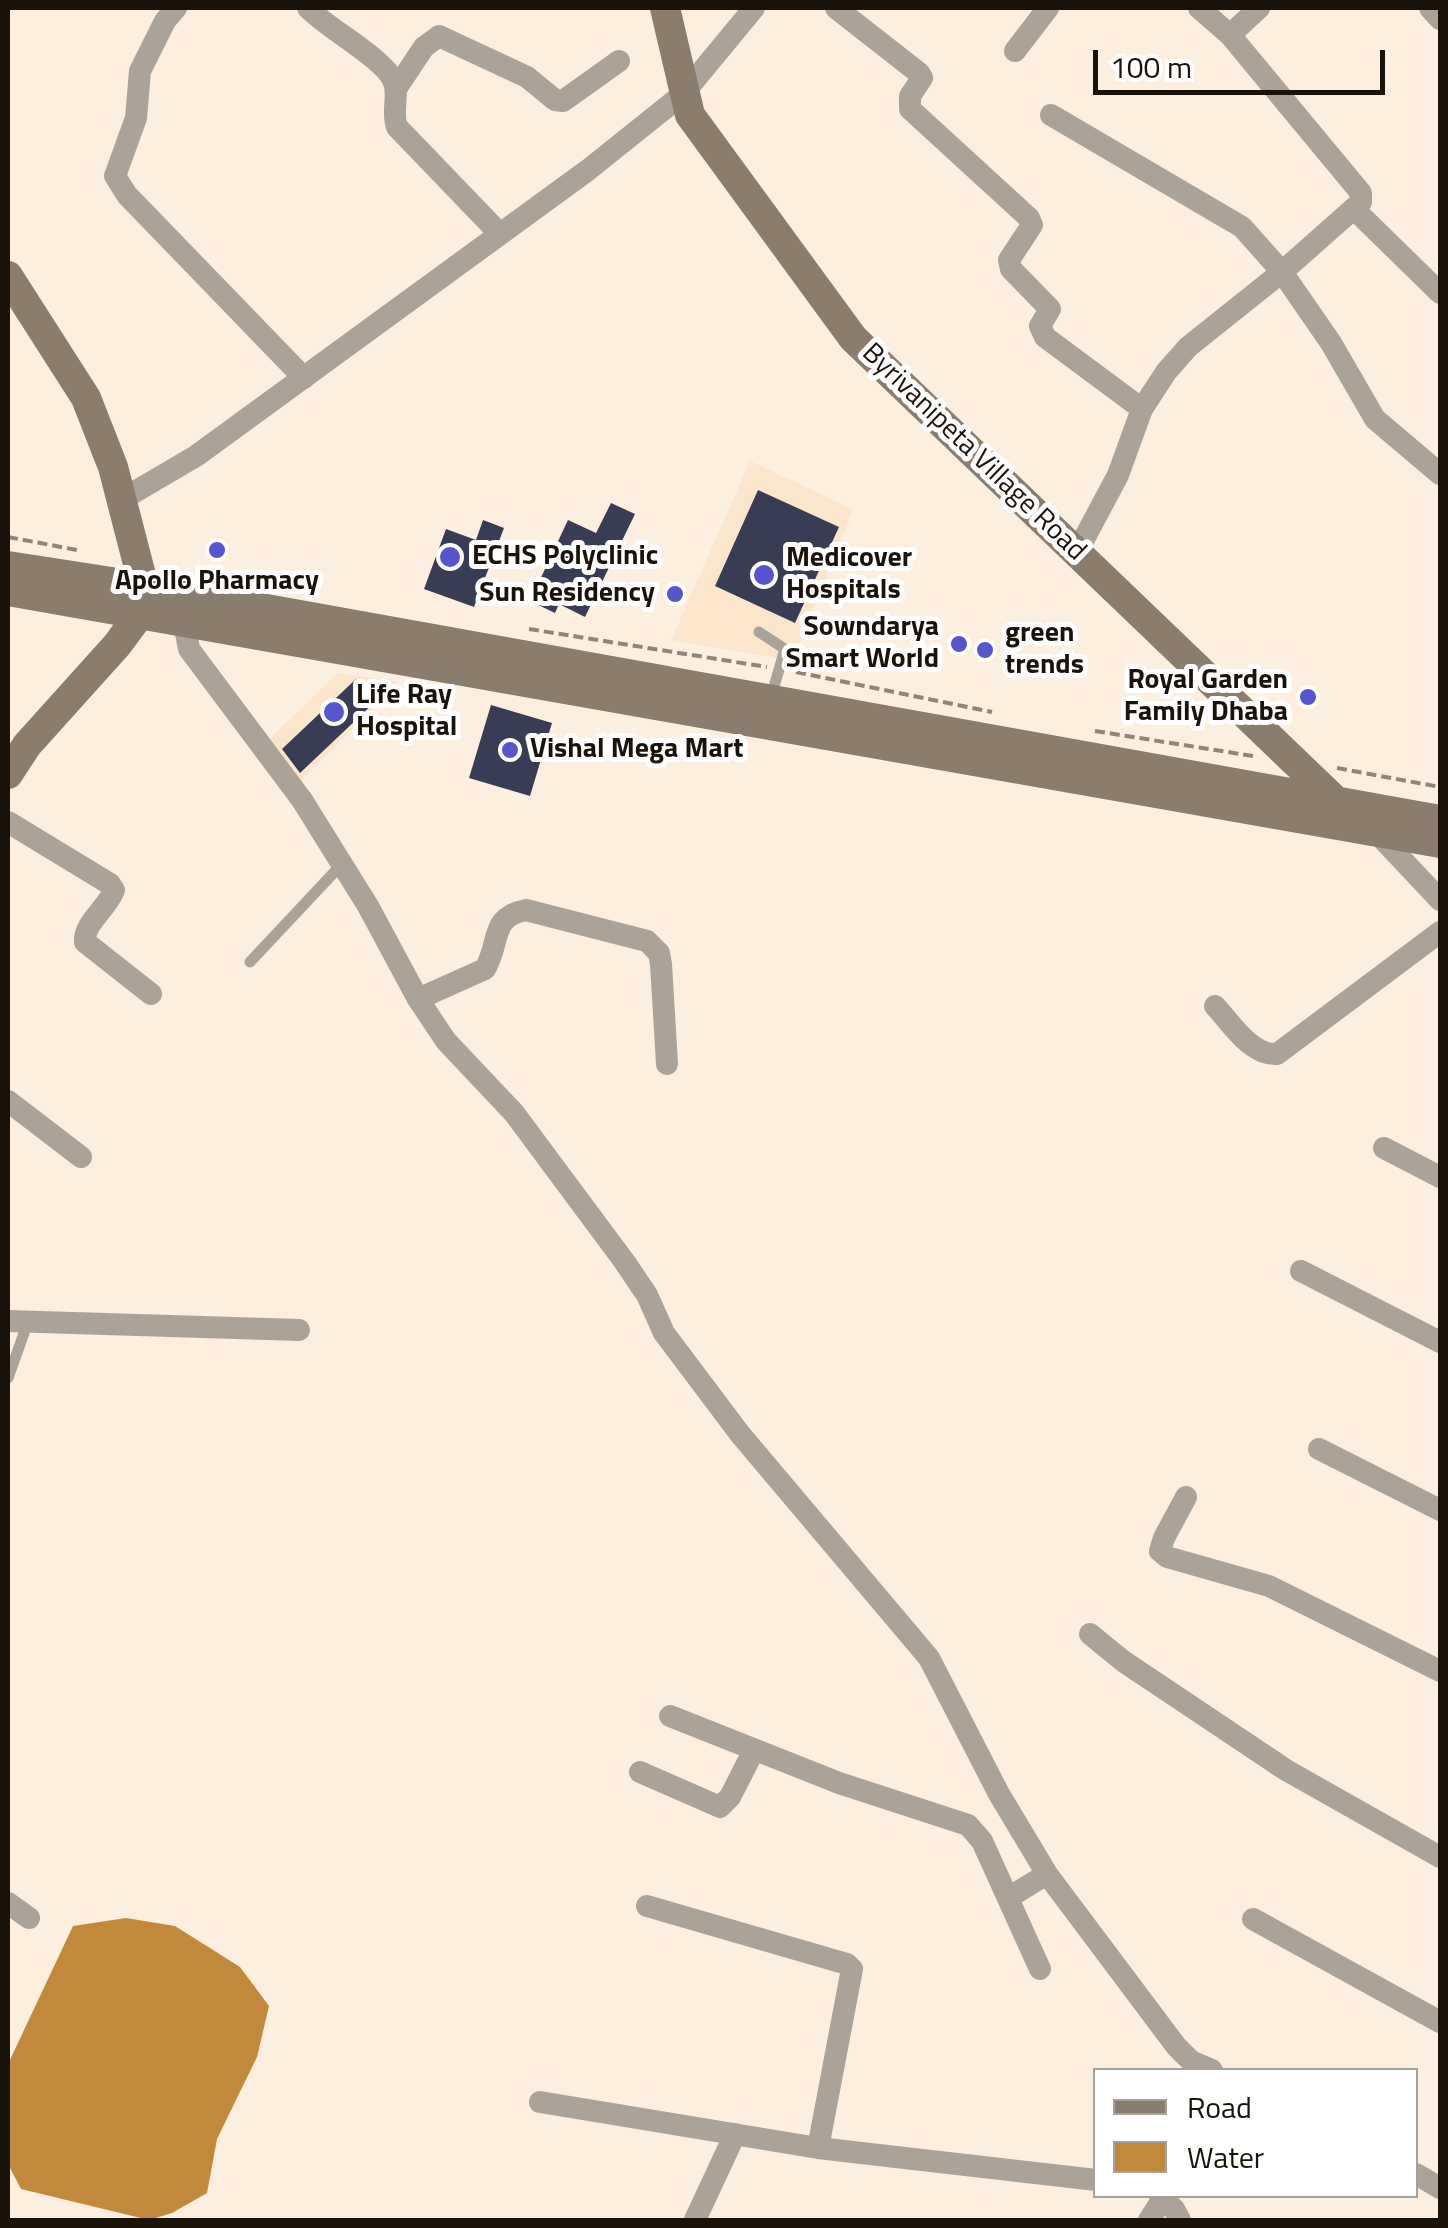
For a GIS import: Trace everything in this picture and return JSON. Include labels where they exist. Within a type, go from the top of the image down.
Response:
[{"type":"main road","name":"Byrivanipeta Village Road","points":[[665,8],[683,94],[699,131],[853,338],[1297,764],[1376,832]]},
{"type":"main road","points":[[8,276],[86,398],[113,467],[142,600],[117,645],[26,745],[8,774]]},
{"type":"main road","points":[[8,566],[142,600],[770,701],[1440,820]]},
{"type":"main road","points":[[8,591],[142,600],[184,622],[1440,844]]},
{"type":"street","points":[[308,8],[392,76],[396,127],[500,234]]},
{"type":"street","points":[[121,500],[196,456],[304,378],[683,94],[754,8]]},
{"type":"street","points":[[836,8],[919,73],[922,78],[910,96],[910,109],[1029,218],[1032,226],[1009,260],[1011,268],[1050,309],[1040,330],[1142,410]]},
{"type":"street","points":[[1015,51],[1048,8]]},
{"type":"street","points":[[1077,552],[1118,475],[1142,410],[1166,372],[1188,348],[1361,202],[1361,193],[1230,35],[1199,8]]},
{"type":"street","points":[[1230,35],[1259,8]]},
{"type":"street","points":[[1430,8],[1440,19]]},
{"type":"street","points":[[163,12],[140,72],[136,118],[116,165],[118,186],[304,378]]},
{"type":"street","points":[[396,89],[424,47],[439,36],[527,77],[555,100],[563,101],[619,61]]},
{"type":"street","points":[[1051,115],[1242,227],[1282,272],[1331,343],[1375,419],[1440,474]]},
{"type":"street","points":[[1355,210],[1440,293]]},
{"type":"street","points":[[184,622],[189,649],[302,800],[446,1041],[514,1113],[624,1260],[647,1295],[664,1333],[740,1434],[930,1658],[999,1794],[1047,1874],[1176,2046],[1208,2068]]},
{"type":"street","points":[[8,822],[110,884],[114,890],[112,897],[86,929],[85,942],[152,994]]},
{"type":"street","points":[[1376,832],[1440,900]]},
{"type":"street","points":[[418,999],[486,969],[499,926],[512,912],[526,910],[647,941],[660,954],[662,964],[667,1064]]},
{"type":"street","points":[[1215,1006],[1257,1050],[1277,1054],[1440,932]]},
{"type":"street","points":[[8,1101],[81,1157]]},
{"type":"street","points":[[1384,1148],[1440,1177]]},
{"type":"street","points":[[1302,1271],[1440,1342]]},
{"type":"street","points":[[18,1321],[299,1330]]},
{"type":"street","points":[[1319,1449],[1440,1510]]},
{"type":"street","points":[[1186,1496],[1164,1538],[1160,1551],[1166,1558],[1270,1586],[1440,1671]]},
{"type":"street","points":[[1090,1634],[1122,1661],[1286,1770],[1440,1857]]},
{"type":"street","points":[[670,1716],[753,1752],[968,1825],[982,1841],[1040,1969]]},
{"type":"street","points":[[640,1772],[720,1807],[730,1797],[753,1752]]},
{"type":"street","points":[[1008,1898],[1047,1874]]},
{"type":"street","points":[[8,1904],[29,1918]]},
{"type":"street","points":[[647,1906],[848,1964],[852,1969],[818,2148]]},
{"type":"street","points":[[1254,1919],[1440,2022]]},
{"type":"street","points":[[540,2102],[818,2148],[1093,2180]]},
{"type":"street","points":[[695,2220],[735,2134]]},
{"type":"street","points":[[1418,2175],[1440,2188]]},
{"type":"street","points":[[1149,2220],[1161,2198]]},
{"type":"street","points":[[1164,2198],[1180,2220]]},
{"type":"lane","points":[[759,632],[785,650],[770,701]]},
{"type":"lane","points":[[250,962],[342,864]]},
{"type":"lane","points":[[8,1378],[18,1321]]},
{"type":"path","points":[[8,537],[82,550]]},
{"type":"path","points":[[527,629],[779,669],[993,713]]},
{"type":"path","points":[[1088,730],[1259,757]]},
{"type":"path","points":[[1297,764],[1440,787]]},
{"type":"shaded area","name":"Medicover Hospitals","points":[[750,461],[853,509],[793,661],[671,640]]},
{"type":"shaded area","name":"Life Ray Hospital","points":[[338,673],[399,682],[300,782],[267,741]]},
{"type":"water","points":[[126,1918],[175,1926],[240,1967],[269,2006],[257,2057],[217,2139],[207,2193],[172,2213],[149,2220],[21,2189],[8,2164],[8,2064],[73,1926]]},
{"type":"building","points":[[758,490],[839,527],[795,623],[715,586]]},
{"type":"building","points":[[611,503],[635,514],[585,617],[559,604],[555,613],[530,601],[568,520],[596,533]]},
{"type":"building","points":[[483,520],[504,528],[474,607],[424,589],[446,529],[476,540]]},
{"type":"building","points":[[356,679],[377,700],[300,773],[282,749]]},
{"type":"building","name":"Vishal Mega Mart","points":[[491,705],[552,723],[530,796],[469,778]]},
{"type":"place","name":"Apollo Pharmacy","points":[[217,550]]},
{"type":"place","name":"ECHS Polyclinic","points":[[450,557]]},
{"type":"place","name":"Medicover Hospitals","points":[[764,575]]},
{"type":"place","name":"Sun Residency","points":[[675,594]]},
{"type":"place","name":"Sowndarya Smart World","points":[[959,644]]},
{"type":"place","name":"green trends","points":[[985,650]]},
{"type":"place","name":"Royal Garden Family Dhaba","points":[[1308,697]]},
{"type":"place","name":"Life Ray Hospital","points":[[334,712]]},
{"type":"place","name":"Vishal Mega Mart","points":[[510,750]]}]
